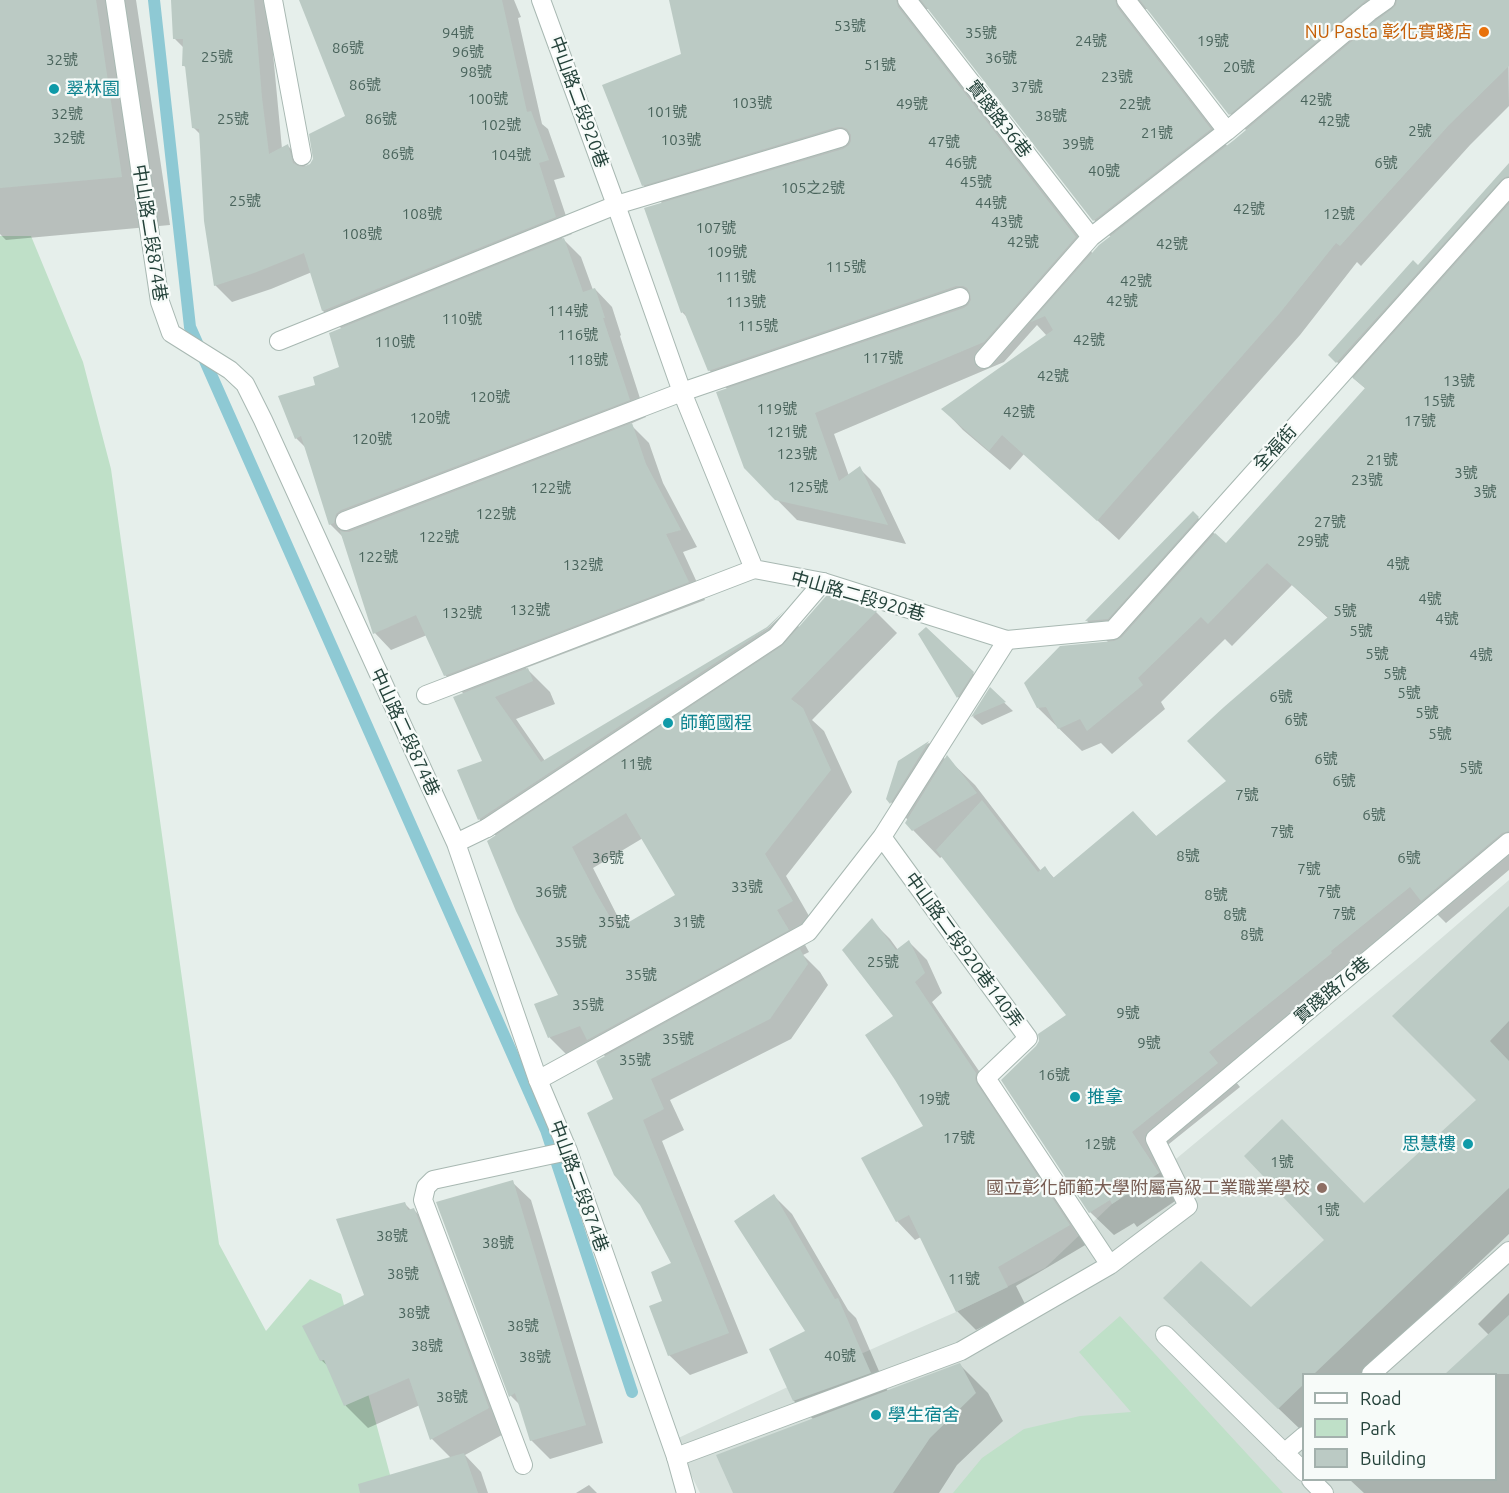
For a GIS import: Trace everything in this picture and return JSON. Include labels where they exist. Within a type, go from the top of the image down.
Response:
[{"type":"street","name":"中山路二段874巷","points":[[115,0],[160,302],[171,333],[230,370],[245,384],[456,843],[538,1080],[558,1153],[676,1457],[686,1493]]},
{"type":"street","points":[[273,0],[302,156]]},
{"type":"street","name":"中山路二段920巷","points":[[541,0],[682,392],[754,569],[823,582],[1007,640]]},
{"type":"street","name":"實踐路36巷","points":[[907,0],[1091,237]]},
{"type":"street","points":[[1126,0],[1227,131]]},
{"type":"street","points":[[984,359],[1091,237],[1227,131],[1364,6],[1386,0]]},
{"type":"street","points":[[279,341],[616,205],[840,138]]},
{"type":"street","name":"全福街","points":[[1007,640],[1113,630],[1509,187]]},
{"type":"street","points":[[345,521],[682,392],[960,297]]},
{"type":"street","points":[[426,695],[754,569]]},
{"type":"street","points":[[456,843],[487,828],[776,637],[823,582]]},
{"type":"street","points":[[538,1080],[808,932],[882,837],[1007,640]]},
{"type":"street","name":"中山路二段920巷140弄","points":[[882,837],[1028,1038],[986,1078],[1110,1265]]},
{"type":"street","name":"實踐路76巷","points":[[1110,1265],[1188,1206],[1155,1138],[1509,842]]},
{"type":"street","points":[[523,1466],[423,1200],[426,1187],[433,1180],[558,1153]]},
{"type":"street","points":[[1372,1373],[1509,1251]]},
{"type":"street","points":[[676,1457],[961,1351],[1110,1265]]},
{"type":"street","points":[[1166,1335],[1302,1470]]},
{"type":"street","points":[[1284,1453],[1302,1438]]},
{"type":"street","points":[[1313,1481],[1324,1493]]},
{"type":"shaded area","name":"國立彰化師範大學附屬高級工業職業學校","points":[[1509,880],[1509,1493],[700,1493],[674,1440],[956,1312],[1045,1268],[1112,1204],[1159,1173]]},
{"type":"green space","points":[[0,236],[31,236],[83,362],[111,469],[219,1244],[266,1331],[310,1279],[341,1294],[395,1493],[0,1493]]},
{"type":"green space","points":[[1120,1316],[1283,1493],[953,1493],[982,1458],[1024,1429],[1080,1416],[1131,1412],[1079,1352]]},
{"type":"building","name":"翠林園","points":[[0,0],[96,0],[122,177],[0,188]]},
{"type":"building","points":[[171,0],[254,0],[269,154],[288,144],[293,163],[303,167],[310,164],[313,159],[309,134],[345,116],[299,0],[502,0],[527,112],[531,111],[549,160],[539,163],[556,217],[322,311],[304,253],[214,286],[204,221],[199,129],[192,128],[185,66],[182,66],[183,39],[173,39]]},
{"type":"building","points":[[669,0],[896,0],[898,7],[1076,237],[984,342],[815,413],[839,481],[860,466],[888,525],[775,500],[744,468],[716,392],[964,308],[971,300],[970,293],[963,286],[956,286],[708,371],[684,312],[681,313],[644,208],[843,149],[849,145],[851,135],[847,129],[837,127],[642,186],[602,85],[681,54]]},
{"type":"building","points":[[921,0],[1115,0],[1117,7],[1211,129],[1093,221]]},
{"type":"building","points":[[1140,0],[1366,0],[1229,115]]},
{"type":"building","points":[[1397,0],[1509,0],[1509,66],[1449,125],[1340,246],[1336,243],[1279,314],[1097,521],[1002,435],[989,451],[941,409],[1053,330],[1045,316],[1031,322],[1099,245],[1234,140],[1392,9]]},
{"type":"building","points":[[1509,163],[1509,176],[1501,180],[1336,363],[1328,355],[1413,260],[1418,265]]},
{"type":"building","points":[[1509,204],[1509,831],[1502,833],[1421,901],[1410,887],[1209,1052],[1218,1063],[1132,1132],[1159,1173],[1112,1204],[1110,1200],[1089,1213],[1001,1080],[1036,1046],[1039,1041],[1038,1034],[1066,1015],[936,850],[982,800],[1038,872],[1045,866],[1053,878],[1133,811],[1156,836],[1226,781],[1187,741],[1328,617],[1267,563],[1208,624],[1201,617],[1138,678],[1143,685],[1087,731],[1080,719],[1058,729],[1046,707],[1037,708],[1024,683],[1060,646],[1114,641],[1121,638],[1215,533],[1226,543],[1365,388],[1353,378]]},
{"type":"building","points":[[564,238],[583,292],[595,288],[630,400],[341,510],[336,514],[334,523],[329,525],[301,436],[295,439],[278,396],[315,385],[313,377],[339,367],[329,333]]},
{"type":"building","points":[[632,423],[646,464],[681,530],[666,534],[689,582],[444,676],[416,615],[373,634],[340,531],[349,532]]},
{"type":"building","points":[[1193,511],[1199,517],[1108,619],[1085,621]]},
{"type":"building","points":[[827,595],[877,611],[791,699],[803,708],[831,770],[765,854],[793,901],[777,910],[789,930],[587,1040],[580,1026],[548,1038],[534,1004],[558,995],[516,911],[487,841],[782,646]],"holes":[[[626,813],[675,895],[617,929],[572,847]]]},
{"type":"building","points":[[785,610],[768,628],[478,820],[457,770],[482,761],[453,697],[528,668],[533,681],[495,697],[541,762],[767,627]]},
{"type":"building","points":[[926,627],[974,672],[957,698],[918,634]]},
{"type":"building","points":[[990,687],[1006,702],[971,717]]},
{"type":"building","points":[[929,741],[890,804],[886,799],[898,761]]},
{"type":"building","points":[[947,755],[977,793],[912,831],[905,823]]},
{"type":"building","name":"思慧樓","points":[[1509,906],[1509,1021],[1490,1041],[1509,1061],[1509,1188],[1315,1373],[1302,1373],[1302,1386],[1278,1409],[1163,1298],[1201,1261],[1251,1307],[1324,1240],[1244,1156],[1282,1119],[1364,1203],[1476,1100],[1392,1016]]},
{"type":"building","points":[[872,918],[896,950],[909,940],[925,973],[915,982],[976,1073],[977,1084],[1070,1225],[998,1267],[1008,1287],[956,1312],[909,1215],[896,1222],[861,1158],[923,1126],[865,1035],[893,1016],[842,950]]},
{"type":"building","points":[[800,949],[808,964],[770,1019],[651,1079],[664,1109],[643,1120],[729,1333],[668,1356],[649,1306],[662,1301],[651,1272],[671,1263],[640,1205],[614,1175],[587,1113],[613,1099],[596,1061]]},
{"type":"building","points":[[513,1180],[586,1425],[530,1441],[515,1393],[509,1397],[436,1202]]},
{"type":"building","points":[[774,1194],[835,1299],[838,1298],[871,1373],[793,1401],[769,1349],[805,1331],[734,1221]]},
{"type":"building","points":[[405,1202],[408,1210],[414,1208],[489,1408],[430,1440],[409,1378],[344,1406],[324,1360],[320,1361],[302,1326],[364,1295],[336,1219]]},
{"type":"building","points":[[1509,1315],[1509,1374],[1446,1373]]},
{"type":"building","name":"學生宿舍","points":[[960,1363],[976,1393],[930,1438],[893,1493],[733,1493],[716,1455]]},
{"type":"building","points":[[464,1453],[478,1493],[360,1493],[358,1484]]},
{"type":"waterway","points":[[154,0],[190,327],[546,1130],[632,1392]]},
{"type":"place","name":"NU Pasta 彰化實踐店","points":[[1484,32]]},
{"type":"place","name":"翠林園","points":[[54,89]]},
{"type":"place","name":"師範國程","points":[[668,723]]},
{"type":"place","name":"推拿","points":[[1075,1097]]},
{"type":"place","name":"思慧樓","points":[[1468,1144]]},
{"type":"place","name":"國立彰化師範大學附屬高級工業職業學校","points":[[1322,1188]]},
{"type":"place","name":"學生宿舍","points":[[876,1415]]}]
